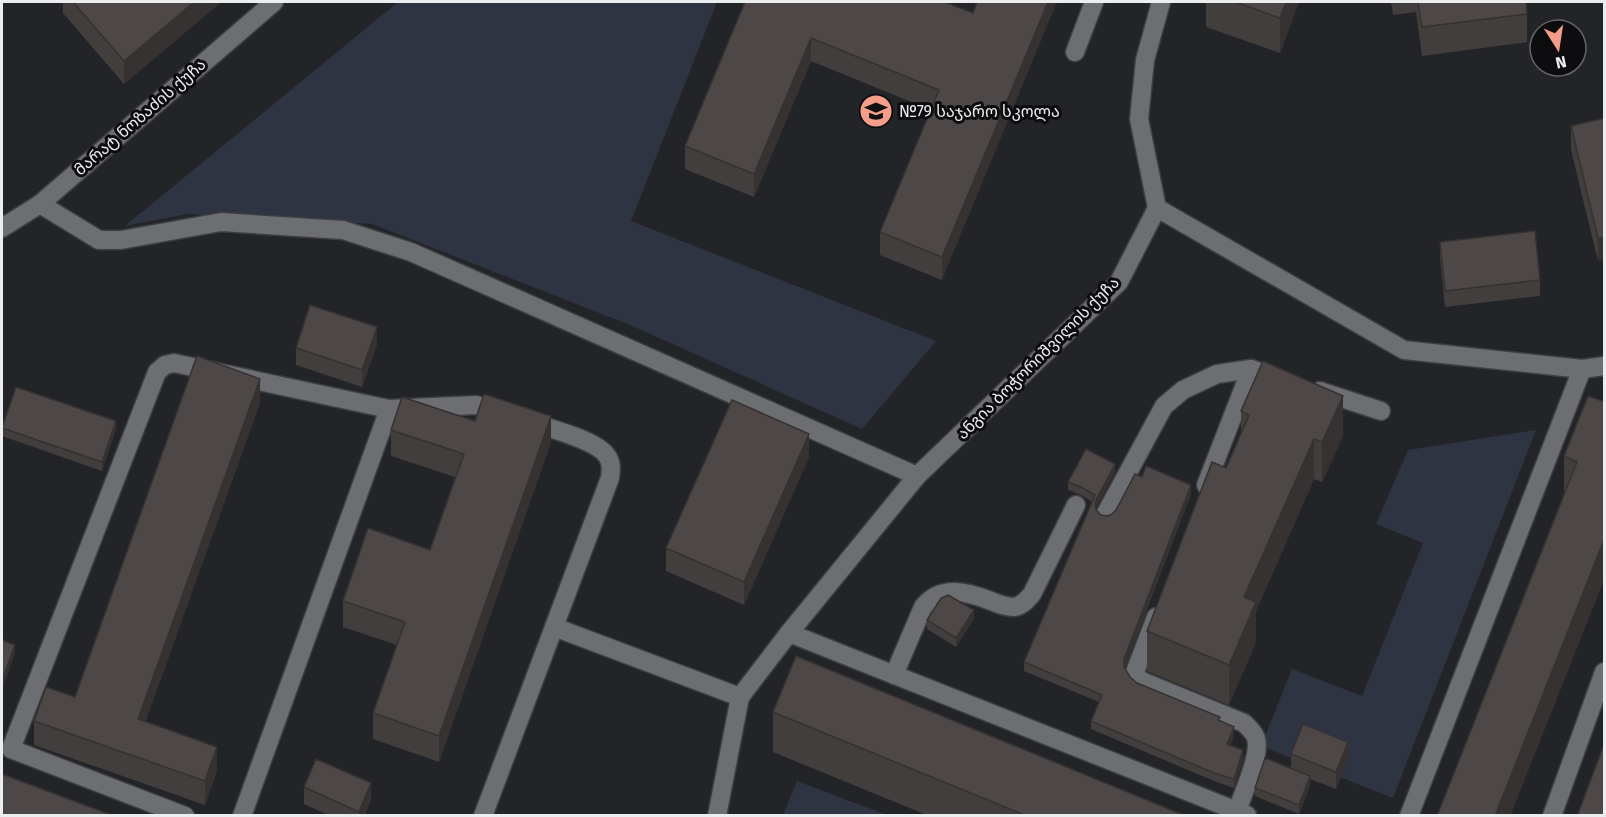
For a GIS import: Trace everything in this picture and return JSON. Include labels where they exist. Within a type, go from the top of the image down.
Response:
[{"type":"street","name":"მარატ ნოზაძის ქუჩა","points":[[2,228],[40,204],[274,2]]},
{"type":"street","points":[[1075,52],[1094,2]]},
{"type":"street","points":[[1161,2],[1145,60],[1139,119],[1157,208],[1404,350],[1582,369],[1605,366]]},
{"type":"street","points":[[40,204],[99,240],[121,240],[221,222],[343,230],[411,252],[918,476]]},
{"type":"street","name":"ანგია ბოჭორიშვილის ქუჩა","points":[[717,816],[740,697],[789,633],[918,476],[1119,282],[1157,208]]},
{"type":"street","points":[[185,816],[11,749],[157,372],[165,364],[174,363],[389,409],[476,405],[565,434],[597,447],[607,455],[611,466],[610,478],[483,816]]},
{"type":"street","points":[[1106,513],[1164,406],[1184,390],[1217,374],[1251,369],[1273,376]]},
{"type":"street","points":[[1201,499],[1251,369]]},
{"type":"street","points":[[1409,816],[1582,369]]},
{"type":"street","points":[[1305,386],[1381,411]]},
{"type":"street","points":[[242,816],[389,409]]},
{"type":"street","points":[[894,675],[923,607],[931,597],[945,592],[958,592],[973,594],[1004,606],[1015,607],[1025,603],[1032,594],[1076,505]]},
{"type":"street","points":[[789,633],[1243,813],[1257,754],[1256,738],[1250,729],[1244,723],[1142,681],[1134,672],[1164,596]]},
{"type":"street","points":[[554,627],[740,697]]},
{"type":"street","points":[[1552,816],[1605,672]]},
{"type":"shaded area","points":[[398,2],[717,2],[631,221],[936,341],[862,429],[630,325],[372,224],[188,214],[125,226]]},
{"type":"shaded area","points":[[1536,430],[1393,798],[1261,746],[1292,669],[1362,696],[1423,543],[1376,524],[1408,450]]},
{"type":"shaded area","points":[[797,781],[887,815],[783,815]]},
{"type":"building","points":[[73,2],[194,2],[124,61]]},
{"type":"building","points":[[745,2],[945,2],[973,13],[977,2],[1048,2],[942,257],[880,232],[939,90],[811,38],[754,174],[685,146]]},
{"type":"building","points":[[1235,2],[1286,2],[1280,18]]},
{"type":"building","points":[[1418,2],[1526,2],[1527,14],[1422,27]]},
{"type":"building","points":[[1605,118],[1605,237],[1598,238],[1571,126]]},
{"type":"building","points":[[1535,231],[1540,280],[1445,291],[1440,242]]},
{"type":"building","points":[[310,305],[377,327],[362,370],[296,348]]},
{"type":"building","points":[[197,356],[260,379],[138,719],[217,747],[205,781],[34,721],[46,687],[75,697]]},
{"type":"building","points":[[1263,361],[1343,396],[1322,442],[1314,439],[1244,597],[1256,602],[1229,665],[1147,631],[1212,462],[1226,468],[1249,415],[1241,411]]},
{"type":"building","points":[[16,387],[116,421],[102,462],[2,428]]},
{"type":"building","points":[[484,394],[551,416],[439,736],[373,713],[405,622],[343,601],[368,528],[430,550],[464,454],[391,430],[402,397],[475,421]]},
{"type":"building","points":[[1588,396],[1605,402],[1605,537],[1495,816],[1437,816],[1577,462],[1564,456]]},
{"type":"building","points":[[732,400],[809,434],[744,582],[666,548]]},
{"type":"building","points":[[1086,449],[1115,464],[1096,500],[1096,510],[1101,515],[1107,516],[1116,510],[1135,474],[1142,477],[1146,466],[1191,485],[1124,659],[1124,667],[1137,683],[1220,717],[1218,720],[1234,727],[1227,744],[1243,750],[1234,779],[1214,773],[1091,721],[1102,695],[1024,662],[1095,495],[1068,482]]},
{"type":"building","points":[[948,595],[974,610],[956,638],[927,620],[941,598]]},
{"type":"building","points":[[2,640],[15,645],[2,680]]},
{"type":"building","points":[[796,656],[1186,816],[1027,816],[773,712]]},
{"type":"building","points":[[1303,724],[1348,742],[1336,772],[1291,754]]},
{"type":"building","points":[[1605,742],[1605,816],[1577,816]]},
{"type":"building","points":[[1265,758],[1310,776],[1299,805],[1255,788]]},
{"type":"building","points":[[316,759],[371,783],[359,812],[304,787]]},
{"type":"building","points":[[2,774],[114,816],[2,816]]},
{"type":"place","name":"№79 საჯარო სკოლა","points":[[876,111]]}]
